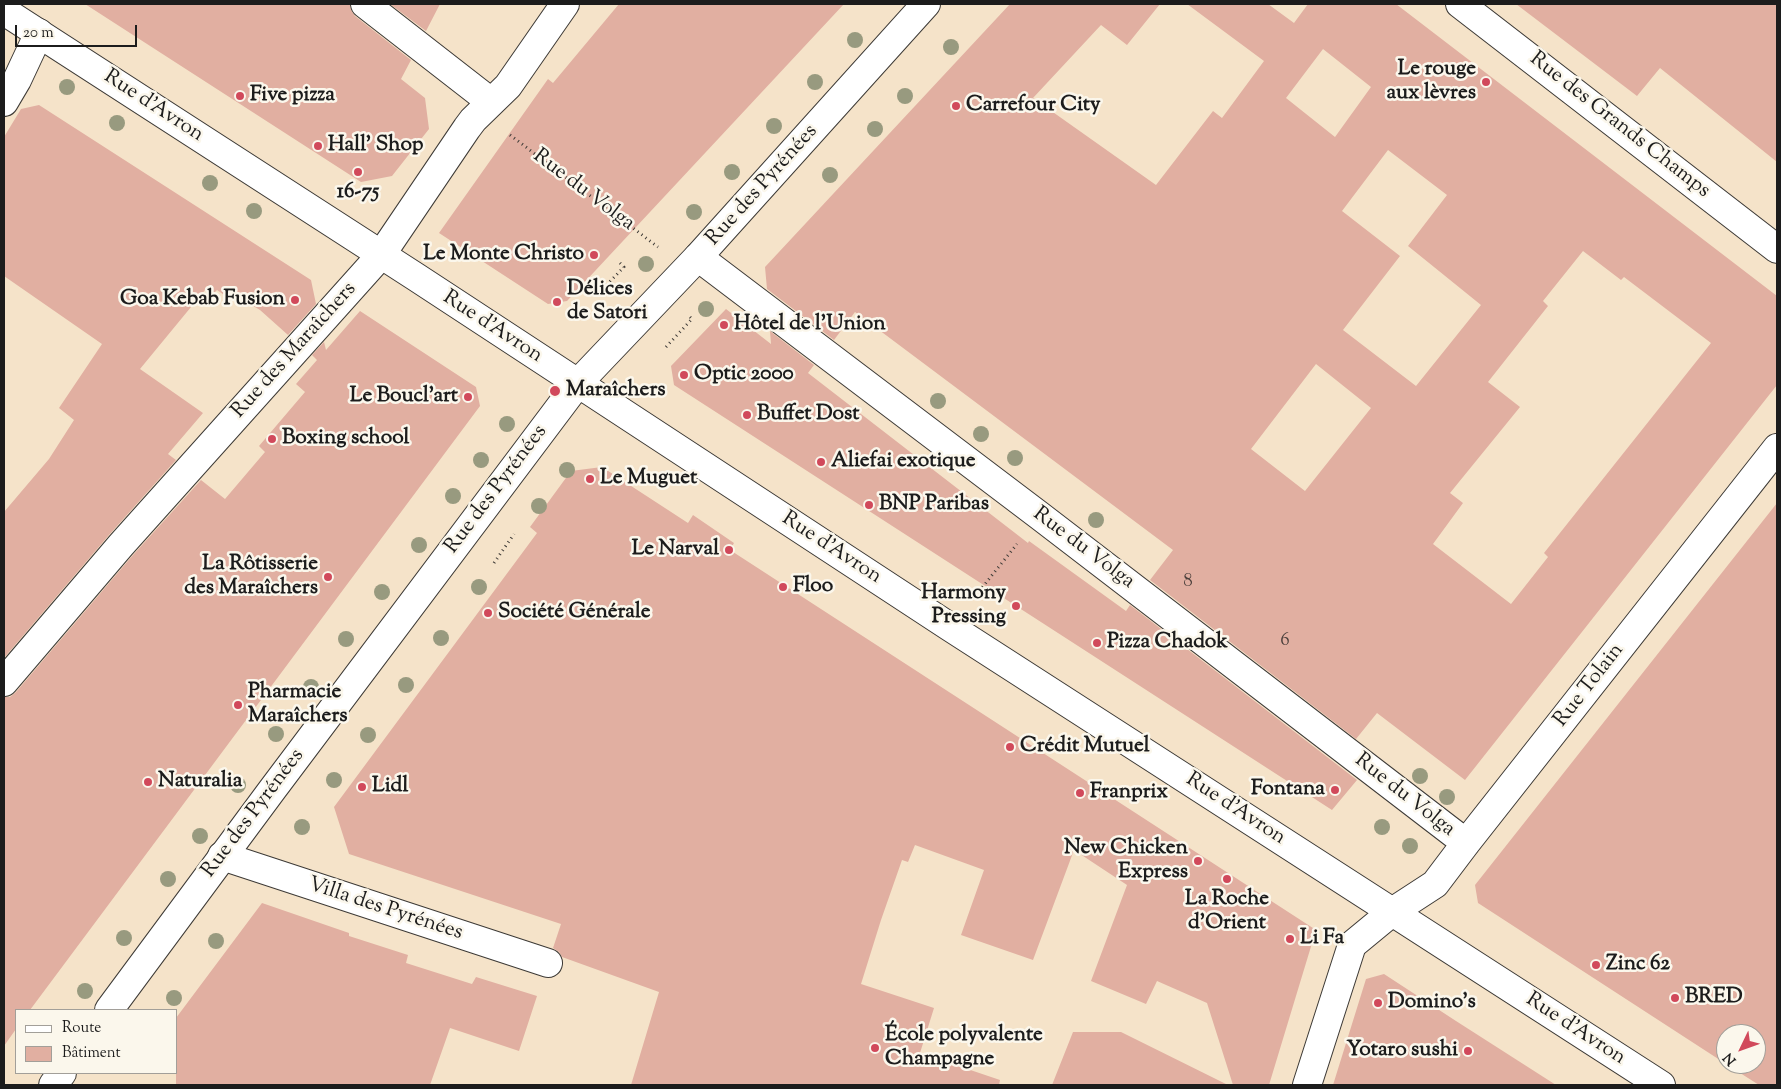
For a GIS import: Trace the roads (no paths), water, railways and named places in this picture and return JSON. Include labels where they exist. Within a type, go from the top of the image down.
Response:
[{"type":"street","points":[[365,4],[485,108]]},
{"type":"street","name":"Rue des Maraîchers","points":[[4,682],[121,546],[381,255],[467,128],[508,86],[565,4]]},
{"type":"street","name":"Rue des Pyrénées","points":[[109,1009],[578,384],[692,263],[926,4]]},
{"type":"street","name":"Rue des Grands Champs","points":[[1460,4],[1777,249]]},
{"type":"street","name":"Rue d'Avron","points":[[4,11],[950,627],[1661,1085]]},
{"type":"street","points":[[4,102],[17,80],[38,32]]},
{"type":"street","name":"Rue du Volga","points":[[692,263],[1040,516],[1466,843]]},
{"type":"street","name":"Rue Tolain","points":[[1307,1085],[1352,945],[1392,912],[1436,884],[1466,843],[1777,448]]},
{"type":"street","name":"Villa des Pyrénées","points":[[222,856],[548,963]]},
{"type":"street","points":[[53,1085],[61,1074]]},
{"type":"place","name":"Le rouge aux lèvres","points":[[1486,82]]},
{"type":"place","name":"Five pizza","points":[[240,96]]},
{"type":"place","name":"Carrefour City","points":[[956,106]]},
{"type":"place","name":"Hall' Shop","points":[[318,146]]},
{"type":"place","name":"16-75","points":[[358,172]]},
{"type":"place","name":"Le Monte Christo","points":[[594,255]]},
{"type":"place","name":"Goa Kebab Fusion","points":[[295,300]]},
{"type":"place","name":"Délices de Satori","points":[[557,302]]},
{"type":"place","name":"Hôtel de l'Union","points":[[724,325]]},
{"type":"place","name":"Optic 2000","points":[[684,375]]},
{"type":"place","name":"Maraîchers","points":[[555,391]]},
{"type":"place","name":"Le Boucl'art","points":[[468,397]]},
{"type":"place","name":"Buffet Dost","points":[[747,415]]},
{"type":"place","name":"Boxing school","points":[[272,439]]},
{"type":"place","name":"Aliefai exotique","points":[[821,462]]},
{"type":"place","name":"Le Muguet","points":[[590,479]]},
{"type":"place","name":"BNP Paribas","points":[[869,505]]},
{"type":"place","name":"Le Narval","points":[[729,550]]},
{"type":"place","name":"La Rôtisserie des Maraîchers","points":[[328,577]]},
{"type":"place","name":"Floo","points":[[783,587]]},
{"type":"place","name":"Harmony Pressing","points":[[1016,606]]},
{"type":"place","name":"Société Générale","points":[[488,613]]},
{"type":"place","name":"Pizza Chadok","points":[[1097,643]]},
{"type":"place","name":"Pharmacie Maraîchers","points":[[238,705]]},
{"type":"place","name":"Crédit Mutuel","points":[[1010,747]]},
{"type":"place","name":"Naturalia","points":[[148,782]]},
{"type":"place","name":"Lidl","points":[[362,787]]},
{"type":"place","name":"Fontana","points":[[1335,790]]},
{"type":"place","name":"Franprix","points":[[1080,793]]},
{"type":"place","name":"New Chicken Express","points":[[1198,861]]},
{"type":"place","name":"La Roche d'Orient","points":[[1227,879]]},
{"type":"place","name":"Li Fa","points":[[1290,939]]},
{"type":"place","name":"Zinc 62","points":[[1596,965]]},
{"type":"place","name":"BRED","points":[[1675,998]]},
{"type":"place","name":"Domino's","points":[[1378,1003]]},
{"type":"place","name":"École polyvalente Champagne","points":[[875,1048]]},
{"type":"place","name":"Yotaro sushi","points":[[1468,1051]]}]
